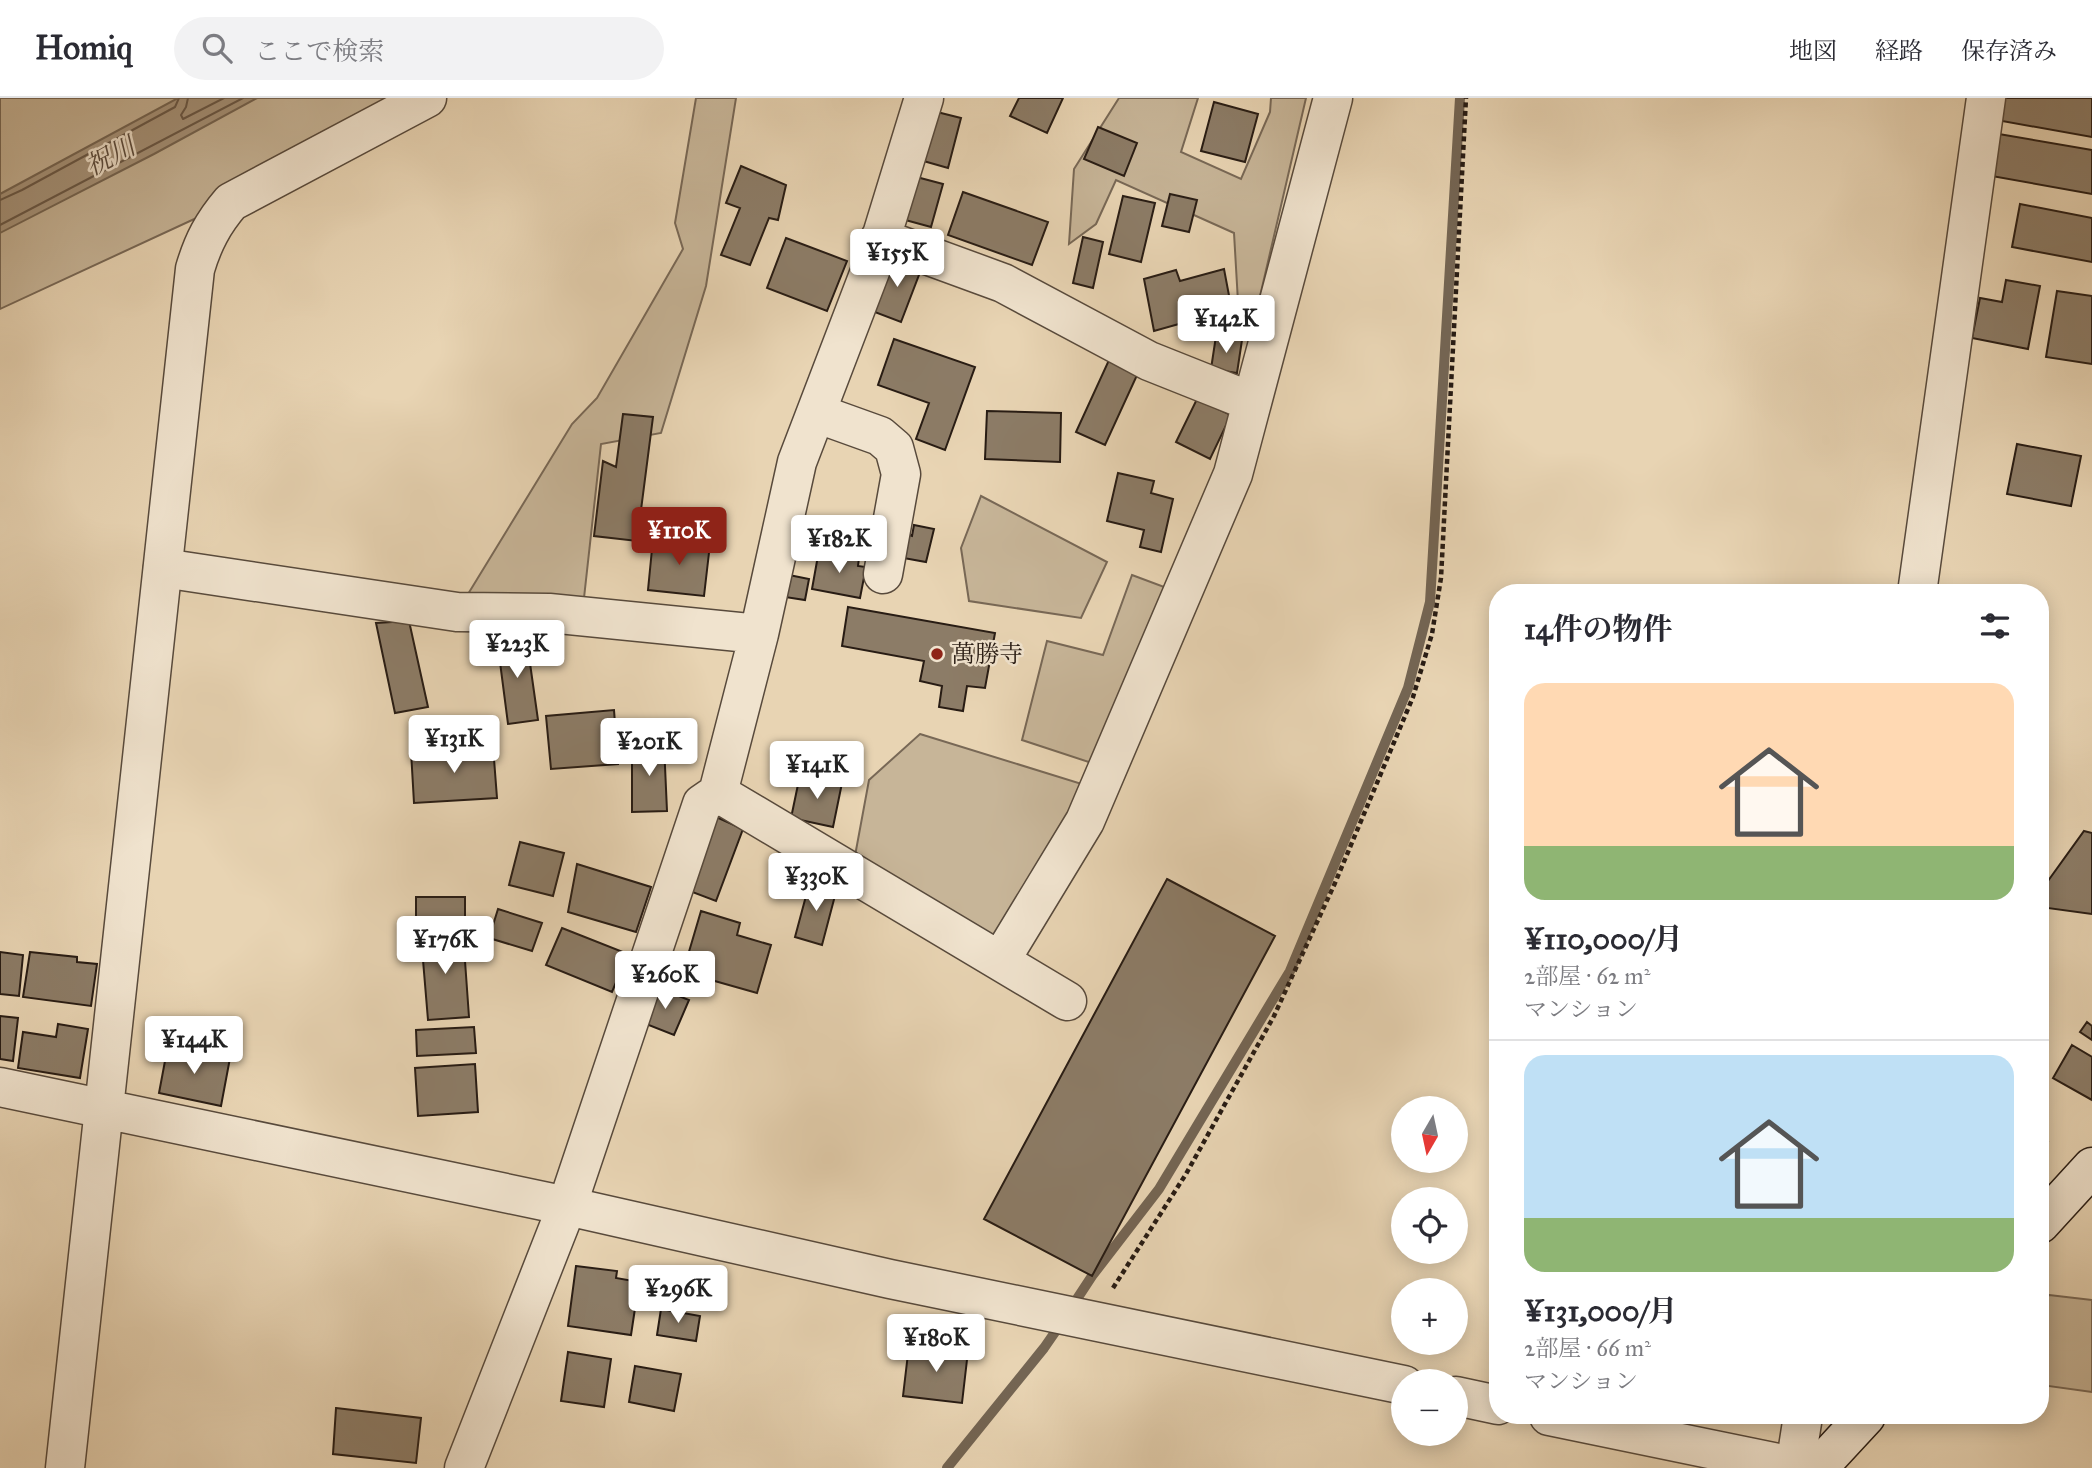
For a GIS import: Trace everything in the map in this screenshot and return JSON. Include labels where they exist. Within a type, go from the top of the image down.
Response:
[{"type":"street","points":[[65,1468],[195,269],[214,222],[231,202],[427,98]]},
{"type":"street","points":[[464,1468],[567,1206],[702,804],[718,793],[759,634],[797,462],[874,261],[924,98]]},
{"type":"street","points":[[1000,961],[1085,821],[1221,507],[1233,474],[1333,98]]},
{"type":"street","points":[[1918,584],[1986,98]]},
{"type":"street","points":[[880,238],[1003,283],[1149,361],[1252,402]]},
{"type":"street","points":[[816,413],[880,436],[894,447],[901,474],[883,574]]},
{"type":"street","points":[[163,568],[457,612],[549,613],[759,634]]},
{"type":"street","points":[[718,793],[1067,1000]]},
{"type":"street","points":[[0,1087],[567,1206],[890,1279],[1391,1382]]},
{"type":"street","points":[[2049,1214],[2092,1167]]},
{"type":"street","points":[[1468,1399],[1489,1403]]},
{"type":"street","points":[[1588,1424],[1805,1468]]},
{"type":"street","points":[[1802,1424],[1805,1468]]},
{"type":"street","points":[[1805,1468],[1857,1424]]},
{"type":"path","points":[[1092,1321],[1185,1174],[1273,1016],[1335,883],[1413,697],[1432,634],[1441,578],[1466,98]]},
{"type":"shaded area","points":[[0,98],[405,98],[231,202],[0,309]]},
{"type":"shaded area","points":[[696,98],[736,98],[706,286],[661,433],[601,444],[582,616],[457,612],[572,424],[597,398],[683,249],[675,223]]},
{"type":"shaded area","points":[[1119,98],[1198,98],[1181,152],[1241,179],[1270,112],[1271,98],[1306,98],[1254,322],[1239,319],[1234,233],[1116,180],[1096,224],[1069,244],[1074,169]]},
{"type":"shaded area","points":[[981,496],[1107,562],[1081,618],[969,601],[961,548]]},
{"type":"shaded area","points":[[1132,575],[1183,594],[1107,768],[1022,740],[1047,641],[1103,655]]},
{"type":"shaded area","points":[[920,734],[1098,789],[1000,961],[852,872],[869,780]]},
{"type":"shaded area","points":[[2049,1295],[2092,1300],[2092,1392],[2049,1386]]},
{"type":"water","name":"祝川","points":[[178,98],[257,98],[0,233],[0,194]]},
{"type":"building","points":[[1019,98],[1063,98],[1047,133],[1010,116]]},
{"type":"building","points":[[1995,98],[2092,98],[2092,137],[1991,119]]},
{"type":"building","points":[[1214,102],[1258,114],[1245,162],[1201,151]]},
{"type":"building","points":[[933,111],[961,118],[948,168],[920,160]]},
{"type":"building","points":[[1098,127],[1137,143],[1124,176],[1084,159]]},
{"type":"building","points":[[1993,133],[2092,150],[2092,194],[1986,175]]},
{"type":"building","points":[[741,166],[786,185],[778,220],[769,218],[750,265],[721,255],[740,208],[726,203]]},
{"type":"building","points":[[909,175],[943,184],[931,227],[898,218]]},
{"type":"building","points":[[963,192],[1048,222],[1032,265],[948,235]]},
{"type":"building","points":[[1170,194],[1197,200],[1189,232],[1162,226]]},
{"type":"building","points":[[1123,196],[1155,203],[1141,262],[1109,254]]},
{"type":"building","points":[[2020,204],[2092,218],[2092,262],[2012,247]]},
{"type":"building","points":[[1083,237],[1103,242],[1093,288],[1073,283]]},
{"type":"building","points":[[786,238],[847,261],[827,311],[767,288]]},
{"type":"building","points":[[894,256],[922,267],[901,322],[872,311]]},
{"type":"building","points":[[1224,269],[1234,322],[1189,332],[1186,322],[1154,331],[1144,279],[1176,270],[1180,281]]},
{"type":"building","points":[[2006,280],[2040,286],[2028,349],[1972,338],[1980,298],[2002,302]]},
{"type":"building","points":[[2057,291],[2092,296],[2092,364],[2046,357]]},
{"type":"building","points":[[1216,336],[1242,340],[1237,373],[1211,369]]},
{"type":"building","points":[[894,339],[975,367],[945,450],[916,439],[929,403],[878,385]]},
{"type":"building","points":[[1109,360],[1138,373],[1105,445],[1076,432]]},
{"type":"building","points":[[1197,399],[1231,415],[1210,459],[1176,442]]},
{"type":"building","points":[[987,411],[1061,413],[1060,462],[985,459]]},
{"type":"building","points":[[623,414],[653,417],[637,541],[594,536],[603,461],[616,467]]},
{"type":"building","points":[[2017,444],[2081,456],[2071,506],[2007,494]]},
{"type":"building","points":[[1118,473],[1154,481],[1151,493],[1173,499],[1161,552],[1140,547],[1144,530],[1107,521]]},
{"type":"building","points":[[914,525],[934,529],[926,562],[898,557],[903,533],[912,536]]},
{"type":"building","points":[[653,539],[710,544],[704,596],[648,590]]},
{"type":"building","points":[[819,550],[859,558],[858,566],[866,567],[860,598],[812,589]]},
{"type":"building","points":[[789,575],[809,579],[805,600],[785,597]]},
{"type":"building","name":"萬勝寺","points":[[848,607],[995,633],[985,688],[967,686],[963,711],[939,707],[942,686],[920,681],[924,661],[842,646]]},
{"type":"building","points":[[409,621],[428,707],[395,713],[376,623]]},
{"type":"building","points":[[526,635],[538,720],[508,724],[497,639]]},
{"type":"building","points":[[614,710],[618,764],[551,769],[546,716]]},
{"type":"building","points":[[664,744],[667,811],[632,812],[632,745]]},
{"type":"building","points":[[493,746],[497,798],[414,803],[411,751]]},
{"type":"building","points":[[800,775],[842,783],[833,827],[791,818]]},
{"type":"building","points":[[714,816],[743,829],[716,901],[687,890]]},
{"type":"building","points":[[2084,831],[2092,833],[2092,914],[2049,908],[2049,880]]},
{"type":"building","points":[[520,842],[564,853],[553,896],[509,885]]},
{"type":"building","points":[[577,864],[651,887],[636,932],[568,912]]},
{"type":"building","points":[[1167,879],[1275,936],[1092,1276],[984,1219]]},
{"type":"building","points":[[810,881],[837,888],[822,945],[795,937]]},
{"type":"building","points":[[416,897],[465,897],[465,924],[416,923]]},
{"type":"building","points":[[498,909],[542,923],[532,951],[489,938]]},
{"type":"building","points":[[701,911],[740,923],[737,935],[771,945],[757,993],[683,972]]},
{"type":"building","points":[[562,928],[628,954],[612,992],[546,965]]},
{"type":"building","points":[[463,933],[469,1017],[428,1020],[421,936]]},
{"type":"building","points":[[0,952],[23,955],[19,996],[0,994]]},
{"type":"building","points":[[30,952],[77,957],[77,962],[97,964],[91,1006],[23,997]]},
{"type":"building","points":[[656,987],[689,1000],[674,1035],[641,1022]]},
{"type":"building","points":[[0,1016],[18,1018],[13,1061],[0,1059]]},
{"type":"building","points":[[2087,1022],[2092,1026],[2092,1040],[2080,1032]]},
{"type":"building","points":[[58,1024],[88,1029],[80,1078],[18,1068],[23,1032],[56,1037]]},
{"type":"building","points":[[474,1027],[476,1053],[417,1056],[416,1030]]},
{"type":"building","points":[[168,1045],[230,1058],[221,1106],[159,1093]]},
{"type":"building","points":[[2072,1045],[2092,1057],[2092,1100],[2053,1078]]},
{"type":"building","points":[[475,1064],[478,1112],[418,1116],[415,1068]]},
{"type":"building","points":[[576,1266],[617,1271],[616,1278],[639,1282],[631,1335],[568,1326]]},
{"type":"building","points":[[655,1267],[699,1273],[695,1303],[650,1297]]},
{"type":"building","points":[[661,1309],[700,1316],[696,1341],[657,1335]]},
{"type":"building","points":[[909,1345],[968,1351],[962,1403],[903,1396]]},
{"type":"building","points":[[568,1352],[611,1359],[604,1407],[561,1401]]},
{"type":"building","points":[[635,1366],[681,1374],[674,1411],[629,1402]]},
{"type":"building","points":[[336,1408],[421,1418],[416,1463],[333,1454]]},
{"type":"waterway","points":[[1071,1308],[1092,1276],[1159,1189],[1290,971],[1408,688],[1430,602],[1460,98]]},
{"type":"waterway","points":[[947,1468],[1062,1322]]},
{"type":"place","name":"萬勝寺","points":[[937,654]]}]
